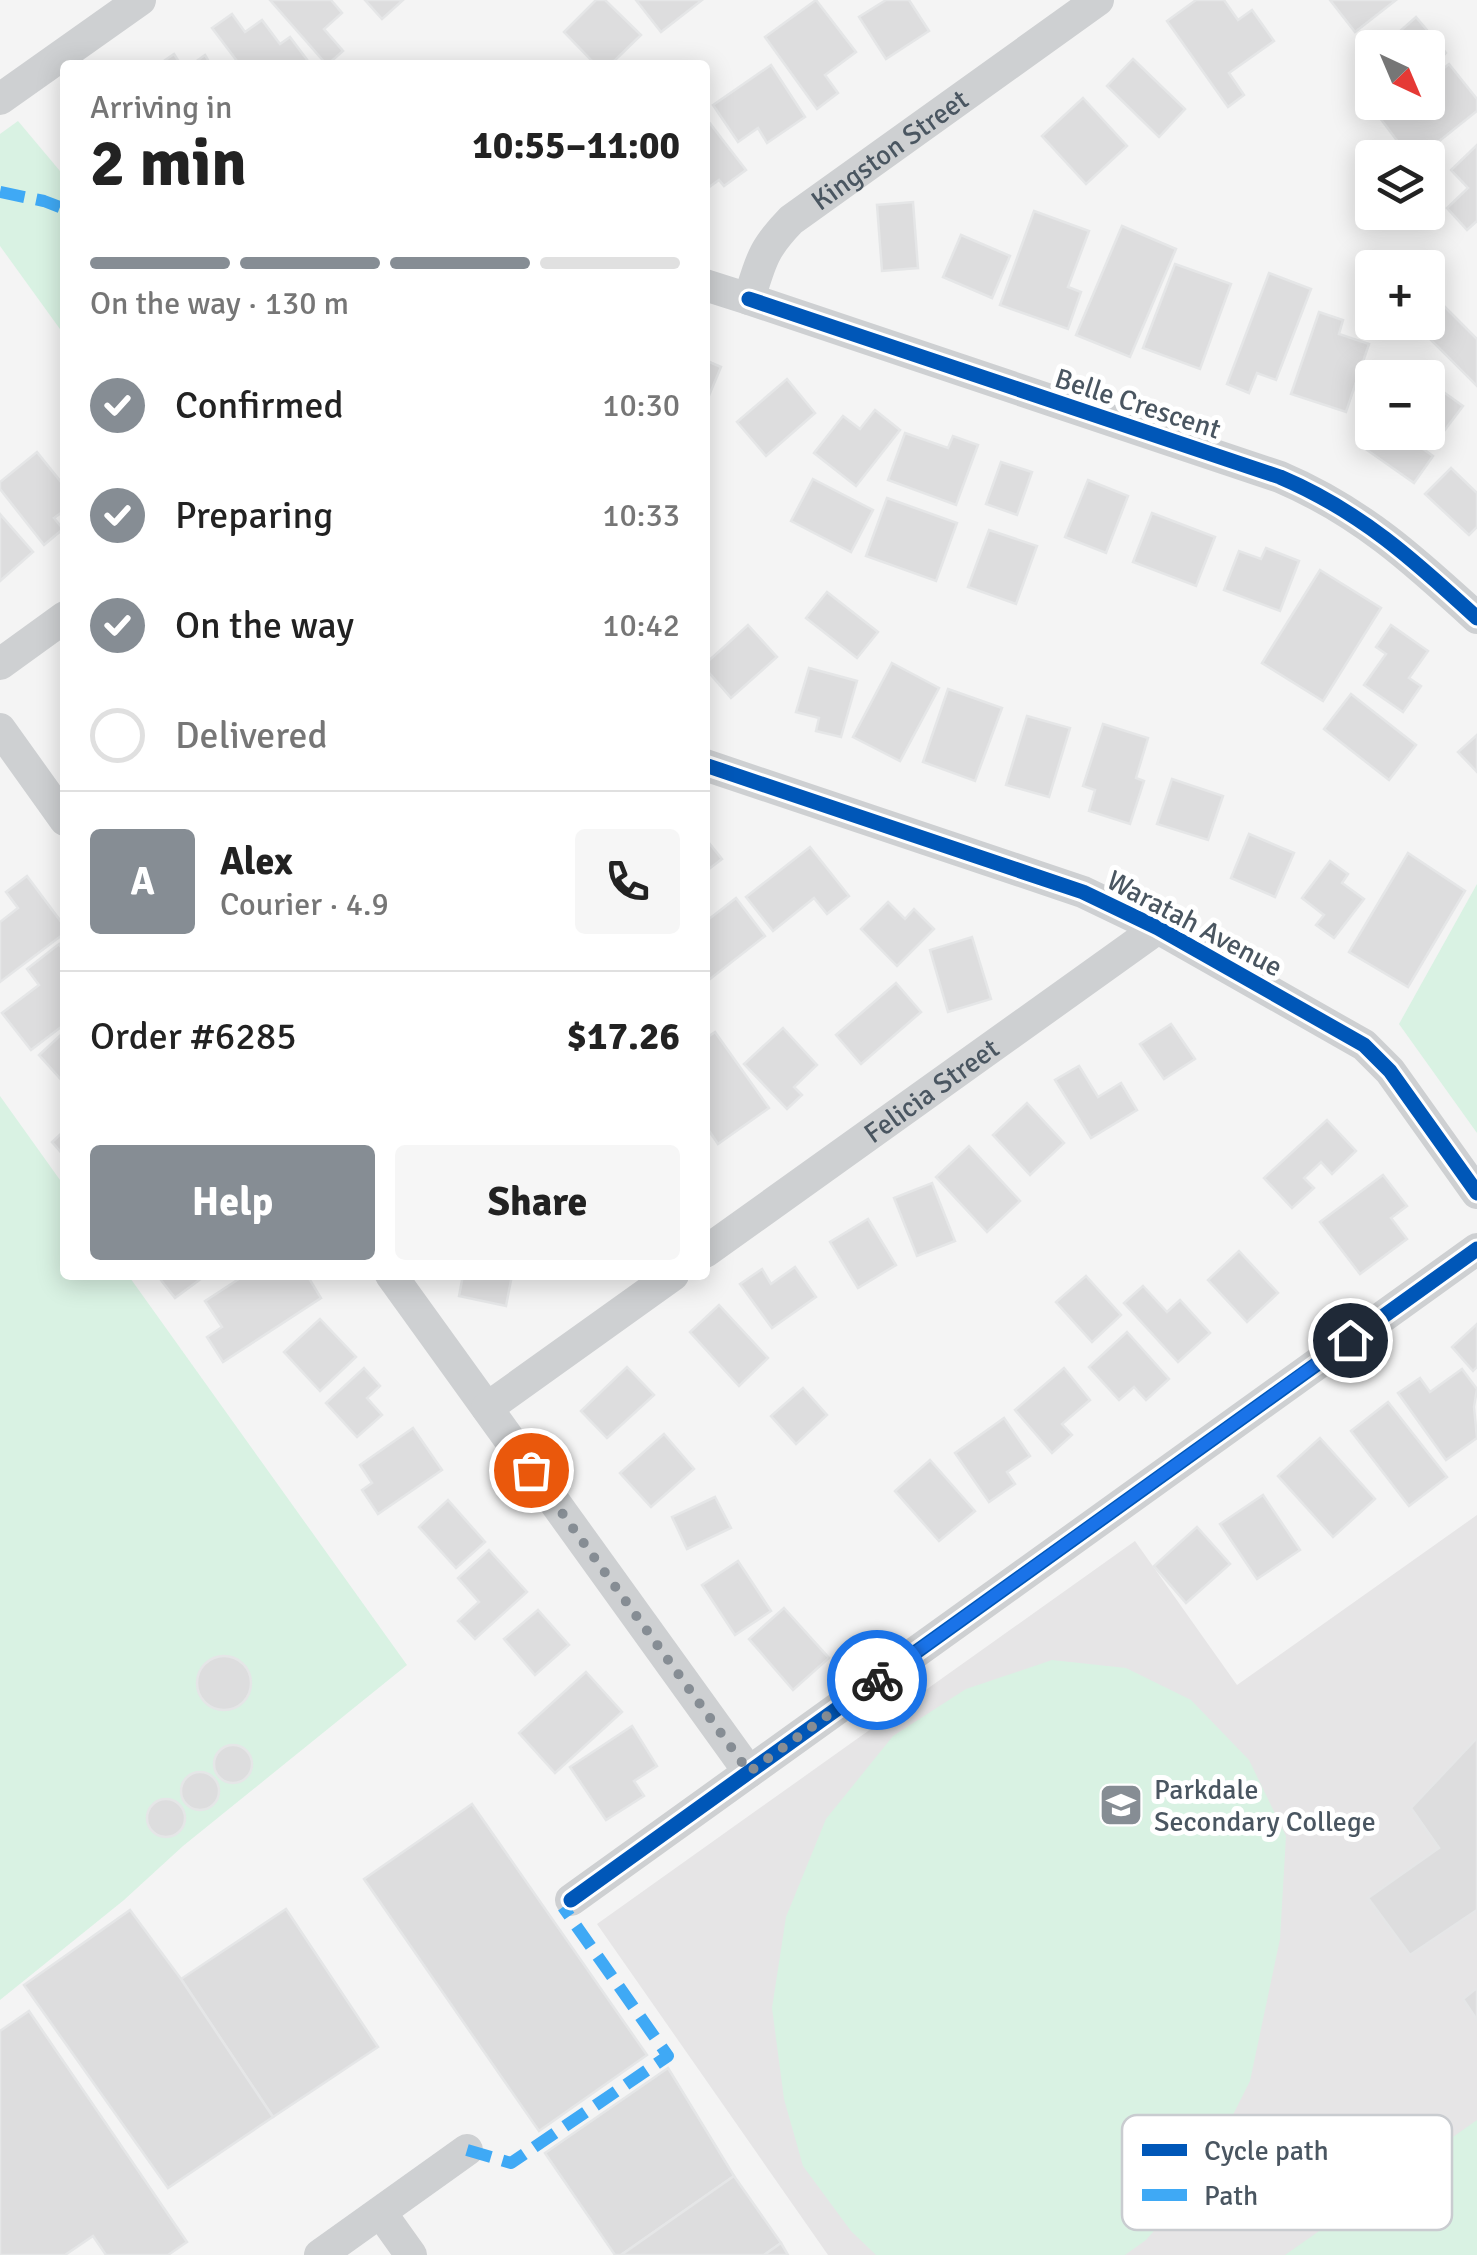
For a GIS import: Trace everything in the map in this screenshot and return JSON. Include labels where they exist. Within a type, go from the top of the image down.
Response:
[{"type":"street","points":[[0,99],[140,0]]},
{"type":"street","name":"Kingston Street","points":[[749,299],[760,259],[791,220],[1098,0]]},
{"type":"street","points":[[710,287],[749,299]]},
{"type":"street","name":"Belle Crescent","points":[[749,299],[1280,476],[1316,492],[1381,532],[1477,618]]},
{"type":"street","points":[[0,664],[60,621]]},
{"type":"street","points":[[0,730],[60,813]]},
{"type":"street","name":"Waratah Avenue","points":[[710,768],[1084,892],[1158,928],[1364,1045],[1390,1071],[1477,1192]]},
{"type":"street","name":"Felicia Street","points":[[710,1248],[1158,928]]},
{"type":"street","points":[[570,1900],[1477,1248]]},
{"type":"street","points":[[395,1280],[749,1772]]},
{"type":"street","points":[[487,1408],[666,1280]]},
{"type":"street","points":[[320,2255],[466,2150]]},
{"type":"street","points":[[381,2213],[411,2255]]},
{"type":"shaded area","name":"Parkdale Secondary College","points":[[1477,1515],[1477,2255],[828,2255],[597,1924],[1135,1541],[1237,1685]]},
{"type":"green space","points":[[18,121],[60,171],[60,329],[0,246],[0,134]]},
{"type":"green space","points":[[1477,884],[1477,1133],[1399,1024]]},
{"type":"green space","points":[[0,1096],[60,1180],[60,1280],[132,1280],[407,1665],[0,2000]]},
{"type":"green space","points":[[1052,1660],[1126,1668],[1191,1700],[1249,1760],[1286,1836],[1280,1939],[1250,2081],[1233,2115],[1122,2115],[1122,2230],[1155,2230],[1125,2255],[876,2255],[851,2231],[803,2166],[784,2099],[772,2008],[786,1917],[826,1819],[893,1736],[966,1689]]},
{"type":"green space","points":[[1477,2120],[1477,2255],[1285,2255],[1321,2230],[1452,2230],[1452,2138]]},
{"type":"building","points":[[270,0],[331,0],[342,13],[324,29],[343,51],[333,60],[323,60]]},
{"type":"building","points":[[365,0],[403,0],[382,19]]},
{"type":"building","points":[[596,0],[605,0],[641,35],[615,60],[591,60],[564,32]]},
{"type":"building","points":[[636,0],[702,0],[661,32]]},
{"type":"building","points":[[816,0],[856,52],[825,75],[838,93],[817,109],[765,37]]},
{"type":"building","points":[[886,0],[909,0],[929,31],[886,59],[859,17]]},
{"type":"building","points":[[1196,0],[1224,0],[1238,20],[1252,10],[1274,41],[1229,73],[1244,95],[1228,107],[1167,21]]},
{"type":"building","points":[[1330,0],[1396,0],[1355,30]]},
{"type":"building","points":[[232,14],[245,32],[262,20],[280,44],[290,37],[307,60],[236,60],[212,28]]},
{"type":"building","points":[[1416,17],[1427,30],[1401,30]]},
{"type":"building","points":[[1133,59],[1185,109],[1159,137],[1107,86]]},
{"type":"building","points":[[1449,64],[1477,99],[1477,111],[1441,140],[1396,140],[1382,120],[1445,120],[1445,67]]},
{"type":"building","points":[[771,65],[805,117],[767,143],[758,128],[738,142],[713,105]]},
{"type":"building","points":[[1083,98],[1127,146],[1086,184],[1042,136]]},
{"type":"building","points":[[710,123],[746,170],[724,186],[719,180],[710,186]]},
{"type":"building","points":[[1477,145],[1477,221],[1467,230],[1447,208],[1468,188],[1451,170]]},
{"type":"building","points":[[913,202],[918,268],[882,271],[877,205]]},
{"type":"building","points":[[1034,211],[1089,231],[1068,287],[1081,292],[1068,329],[1000,305]]},
{"type":"building","points":[[1122,226],[1176,249],[1130,357],[1076,335]]},
{"type":"building","points":[[961,235],[1010,256],[992,298],[943,277]]},
{"type":"building","points":[[1175,264],[1231,284],[1200,369],[1143,348]]},
{"type":"building","points":[[1269,273],[1311,289],[1276,380],[1257,373],[1249,393],[1227,384]]},
{"type":"building","points":[[1445,307],[1477,339],[1477,386],[1431,340],[1445,340]]},
{"type":"building","points":[[1319,312],[1343,320],[1339,334],[1369,344],[1364,360],[1355,360],[1355,385],[1346,412],[1291,394]]},
{"type":"building","points":[[710,362],[721,367],[710,393]]},
{"type":"building","points":[[787,379],[815,413],[766,456],[737,422]]},
{"type":"building","points":[[1445,393],[1463,406],[1445,430]]},
{"type":"building","points":[[875,410],[900,430],[856,486],[814,453],[843,416],[860,429]]},
{"type":"building","points":[[905,433],[948,448],[953,436],[978,445],[956,505],[888,480]]},
{"type":"building","points":[[1367,450],[1425,450],[1433,456],[1414,483]]},
{"type":"building","points":[[37,452],[60,481],[60,514],[54,518],[60,532],[44,545],[0,489],[0,482]]},
{"type":"building","points":[[1001,462],[1032,472],[1017,515],[986,504]]},
{"type":"building","points":[[1451,468],[1477,493],[1477,527],[1469,535],[1425,494]]},
{"type":"building","points":[[813,479],[873,510],[851,552],[791,521]]},
{"type":"building","points":[[1088,480],[1128,496],[1106,553],[1065,537]]},
{"type":"building","points":[[887,498],[957,523],[936,581],[866,556]]},
{"type":"building","points":[[1152,513],[1215,537],[1196,586],[1133,562]]},
{"type":"building","points":[[0,514],[33,552],[0,581]]},
{"type":"building","points":[[989,530],[1037,546],[1016,604],[968,587]]},
{"type":"building","points":[[1266,548],[1299,561],[1280,611],[1224,590],[1239,551],[1261,559]]},
{"type":"building","points":[[1320,570],[1381,608],[1323,701],[1262,663]]},
{"type":"building","points":[[827,592],[878,632],[857,658],[806,618]]},
{"type":"building","points":[[748,625],[777,657],[731,698],[710,674],[710,659]]},
{"type":"building","points":[[1391,625],[1428,651],[1409,678],[1421,686],[1403,712],[1364,685],[1386,654],[1376,647]]},
{"type":"building","points":[[892,663],[939,688],[900,761],[853,737]]},
{"type":"building","points":[[809,668],[857,681],[841,737],[816,731],[819,718],[796,712]]},
{"type":"building","points":[[948,689],[1002,708],[975,781],[923,762]]},
{"type":"building","points":[[1351,694],[1416,745],[1389,780],[1324,729]]},
{"type":"building","points":[[1027,716],[1070,728],[1049,797],[1006,785]]},
{"type":"building","points":[[1103,724],[1148,738],[1136,778],[1144,781],[1130,824],[1089,811],[1095,790],[1083,786]]},
{"type":"building","points":[[1477,735],[1477,772],[1458,752]]},
{"type":"building","points":[[1172,779],[1223,796],[1208,840],[1157,824]]},
{"type":"building","points":[[1249,834],[1294,853],[1275,897],[1231,878]]},
{"type":"building","points":[[710,844],[722,859],[710,868]]},
{"type":"building","points":[[810,847],[849,896],[827,914],[814,898],[773,931],[746,897]]},
{"type":"building","points":[[1408,853],[1465,891],[1408,987],[1349,952]]},
{"type":"building","points":[[1330,861],[1348,874],[1342,883],[1364,899],[1334,938],[1316,925],[1324,915],[1302,898]]},
{"type":"building","points":[[27,876],[60,920],[60,937],[0,982],[0,922],[18,908],[6,892]]},
{"type":"building","points":[[736,898],[765,936],[710,979],[710,918]]},
{"type":"building","points":[[888,902],[905,919],[914,909],[934,929],[897,966],[861,929]]},
{"type":"building","points":[[972,937],[991,999],[948,1012],[930,950]]},
{"type":"building","points":[[59,944],[60,1028],[31,1050],[2,1013],[39,985],[27,969]]},
{"type":"building","points":[[896,983],[921,1012],[861,1064],[836,1035]]},
{"type":"building","points":[[1171,1024],[1195,1059],[1164,1079],[1140,1044]]},
{"type":"building","points":[[783,1028],[817,1065],[794,1087],[802,1095],[787,1109],[744,1064]]},
{"type":"building","points":[[715,1032],[769,1108],[718,1144],[710,1132],[710,1036]]},
{"type":"building","points":[[60,1036],[60,1078],[39,1055]]},
{"type":"building","points":[[1079,1066],[1098,1097],[1121,1083],[1137,1110],[1091,1138],[1055,1080]]},
{"type":"building","points":[[1027,1103],[1064,1143],[1030,1175],[993,1135]]},
{"type":"building","points":[[1327,1120],[1356,1151],[1332,1174],[1321,1162],[1304,1178],[1314,1188],[1292,1208],[1264,1178]]},
{"type":"building","points":[[60,1135],[60,1151],[52,1142]]},
{"type":"building","points":[[969,1146],[1020,1201],[987,1232],[936,1177]]},
{"type":"building","points":[[1383,1175],[1407,1206],[1391,1218],[1407,1239],[1360,1274],[1320,1222]]},
{"type":"building","points":[[932,1183],[955,1241],[917,1256],[894,1198]]},
{"type":"building","points":[[868,1219],[896,1265],[858,1288],[830,1242]]},
{"type":"building","points":[[1239,1251],[1278,1293],[1247,1322],[1208,1280]]},
{"type":"building","points":[[795,1267],[816,1297],[772,1328],[740,1284],[762,1269],[771,1284]]},
{"type":"building","points":[[1086,1276],[1121,1315],[1092,1342],[1056,1302]]},
{"type":"building","points":[[161,1280],[199,1280],[175,1298]]},
{"type":"building","points":[[237,1280],[310,1280],[321,1298],[223,1362],[207,1337],[222,1327],[205,1301]]},
{"type":"building","points":[[462,1280],[511,1280],[506,1306],[459,1296]]},
{"type":"building","points":[[1143,1286],[1167,1312],[1180,1300],[1210,1333],[1178,1362],[1124,1303]]},
{"type":"building","points":[[719,1305],[768,1358],[739,1386],[690,1332]]},
{"type":"building","points":[[320,1319],[356,1357],[320,1391],[284,1352]]},
{"type":"building","points":[[1477,1324],[1477,1367],[1473,1371],[1452,1347]]},
{"type":"building","points":[[1127,1332],[1169,1379],[1146,1400],[1134,1387],[1119,1400],[1089,1367]]},
{"type":"building","points":[[627,1367],[654,1395],[607,1438],[581,1411]]},
{"type":"building","points":[[364,1368],[380,1386],[367,1398],[382,1415],[357,1437],[326,1403]]},
{"type":"building","points":[[1064,1368],[1090,1400],[1062,1424],[1072,1435],[1052,1453],[1015,1410]]},
{"type":"building","points":[[1462,1369],[1477,1389],[1477,1438],[1446,1460],[1398,1393],[1420,1378],[1430,1392]]},
{"type":"building","points":[[803,1388],[827,1415],[796,1444],[771,1416]]},
{"type":"building","points":[[1388,1402],[1447,1477],[1409,1506],[1351,1431]]},
{"type":"building","points":[[1004,1418],[1030,1456],[1007,1472],[1015,1484],[989,1502],[955,1453]]},
{"type":"building","points":[[413,1428],[442,1470],[378,1514],[362,1490],[372,1483],[360,1465]]},
{"type":"building","points":[[664,1434],[694,1469],[651,1507],[620,1473]]},
{"type":"building","points":[[1320,1438],[1375,1499],[1333,1537],[1278,1476]]},
{"type":"building","points":[[930,1460],[975,1511],[939,1541],[895,1491]]},
{"type":"building","points":[[1263,1495],[1300,1550],[1257,1579],[1220,1524]]},
{"type":"building","points":[[715,1497],[731,1528],[687,1549],[672,1517]]},
{"type":"building","points":[[448,1500],[485,1542],[456,1568],[419,1527]]},
{"type":"building","points":[[1197,1527],[1230,1564],[1186,1603],[1154,1566]]},
{"type":"building","points":[[489,1550],[527,1592],[475,1639],[458,1621],[479,1602],[458,1578]]},
{"type":"building","points":[[738,1561],[771,1611],[735,1635],[702,1585]]},
{"type":"building","points":[[784,1608],[829,1658],[793,1690],[749,1639]]},
{"type":"building","points":[[538,1610],[569,1645],[535,1675],[504,1639]]},
{"type":"building","points":[[224,1656],[243,1664],[251,1683],[243,1702],[224,1710],[205,1702],[197,1683],[205,1664]]},
{"type":"building","points":[[586,1672],[622,1712],[555,1773],[519,1733]]},
{"type":"building","points":[[632,1726],[657,1766],[634,1781],[644,1796],[606,1820],[570,1767]]},
{"type":"building","points":[[1477,1738],[1477,1910],[1410,1955],[1368,1898],[1439,1848],[1411,1808]]},
{"type":"building","points":[[233,1745],[247,1750],[252,1764],[247,1778],[233,1783],[219,1778],[214,1764],[219,1750]]},
{"type":"building","points":[[200,1772],[214,1777],[219,1791],[214,1805],[200,1810],[186,1805],[181,1791],[186,1777]]},
{"type":"building","points":[[166,1799],[180,1804],[185,1818],[180,1832],[166,1837],[152,1832],[147,1818],[152,1804]]},
{"type":"building","points":[[472,1804],[647,2055],[539,2131],[364,1879]]},
{"type":"building","points":[[286,1909],[378,2047],[273,2117],[181,1979]]},
{"type":"building","points":[[130,1910],[273,2117],[168,2188],[24,1985]]},
{"type":"building","points":[[1477,1988],[1477,2020],[1463,1999]]},
{"type":"building","points":[[29,2011],[187,2242],[168,2255],[106,2255],[93,2236],[65,2255],[0,2255],[0,2031]]},
{"type":"building","points":[[668,2068],[734,2176],[621,2255],[615,2255],[545,2153]]},
{"type":"building","points":[[734,2176],[781,2243],[764,2255],[621,2255]]},
{"type":"building","points":[[781,2243],[788,2255],[764,2255]]},
{"type":"marked path","points":[[0,192],[60,207]]},
{"type":"marked path","points":[[467,2150],[511,2163],[668,2056],[563,1907]]},
{"type":"cycle path","points":[[749,299],[1280,477],[1361,521],[1477,618]]},
{"type":"cycle path","points":[[710,767],[1083,892],[1158,928],[1364,1045],[1390,1071],[1477,1193]]},
{"type":"cycle path","points":[[571,1900],[1477,1249]]},
{"type":"way so far","points":[[531,1470],[749,1772],[877,1680]]},
{"type":"place","name":"Parkdale Secondary College","points":[[1121,1805]]},
{"type":"route","points":[[877,1680],[1350,1340]]}]
